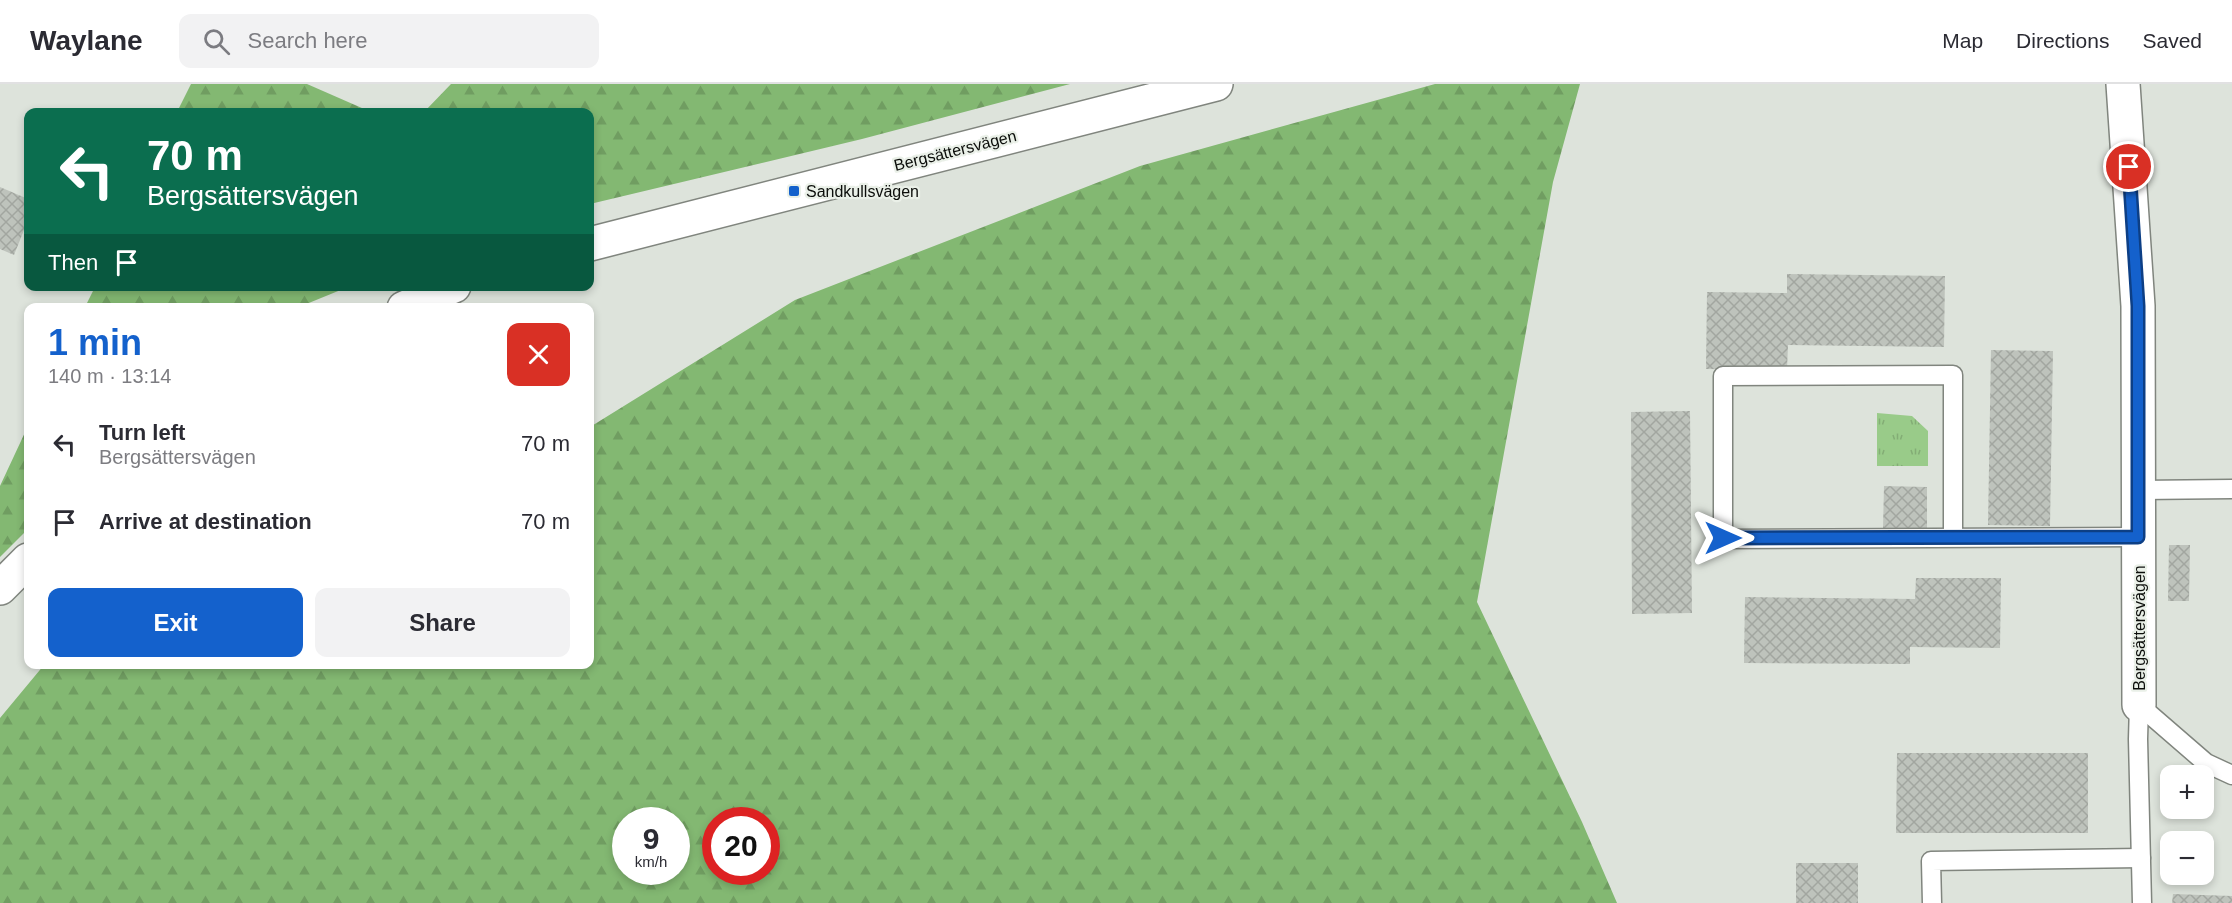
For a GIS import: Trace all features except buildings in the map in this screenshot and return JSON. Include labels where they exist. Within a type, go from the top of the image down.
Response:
[{"type":"street","name":"Bergsättersvägen","points":[[594,243],[1216,84]]},
{"type":"street","name":"Bergsättersvägen","points":[[2123,84],[2138,306],[2139,705]]},
{"type":"street","points":[[415,303],[443,291]]},
{"type":"street","points":[[0,588],[24,564]]},
{"type":"lane","points":[[1953,538],[1953,375],[1723,376],[1723,538],[1953,538],[2138,537]]},
{"type":"lane","points":[[2139,490],[2232,489]]},
{"type":"lane","points":[[2139,705],[2206,763],[2232,775]]},
{"type":"lane","points":[[2139,705],[2142,903]]},
{"type":"lane","points":[[1932,903],[1930,861],[2141,858]]},
{"type":"green space","points":[[191,84],[307,84],[362,108],[179,108]]},
{"type":"green space","points":[[451,84],[1070,84],[862,139],[594,203],[594,108],[428,108]]},
{"type":"green space","points":[[1435,84],[1580,84],[1553,182],[1477,602],[1582,822],[1617,903],[0,903],[0,718],[41,669],[594,669],[594,425],[795,300],[1140,166]]},
{"type":"green space","points":[[93,291],[338,291],[309,303],[87,303]]},
{"type":"green space","points":[[1877,413],[1912,416],[1928,431],[1928,466],[1877,466]]},
{"type":"green space","points":[[24,435],[24,533],[0,557],[0,486]]},
{"type":"place","name":"Sandkullsvägen","points":[[794,191]]},
{"type":"route","points":[[1723,538],[2138,537],[2138,306],[2129,167]]}]
